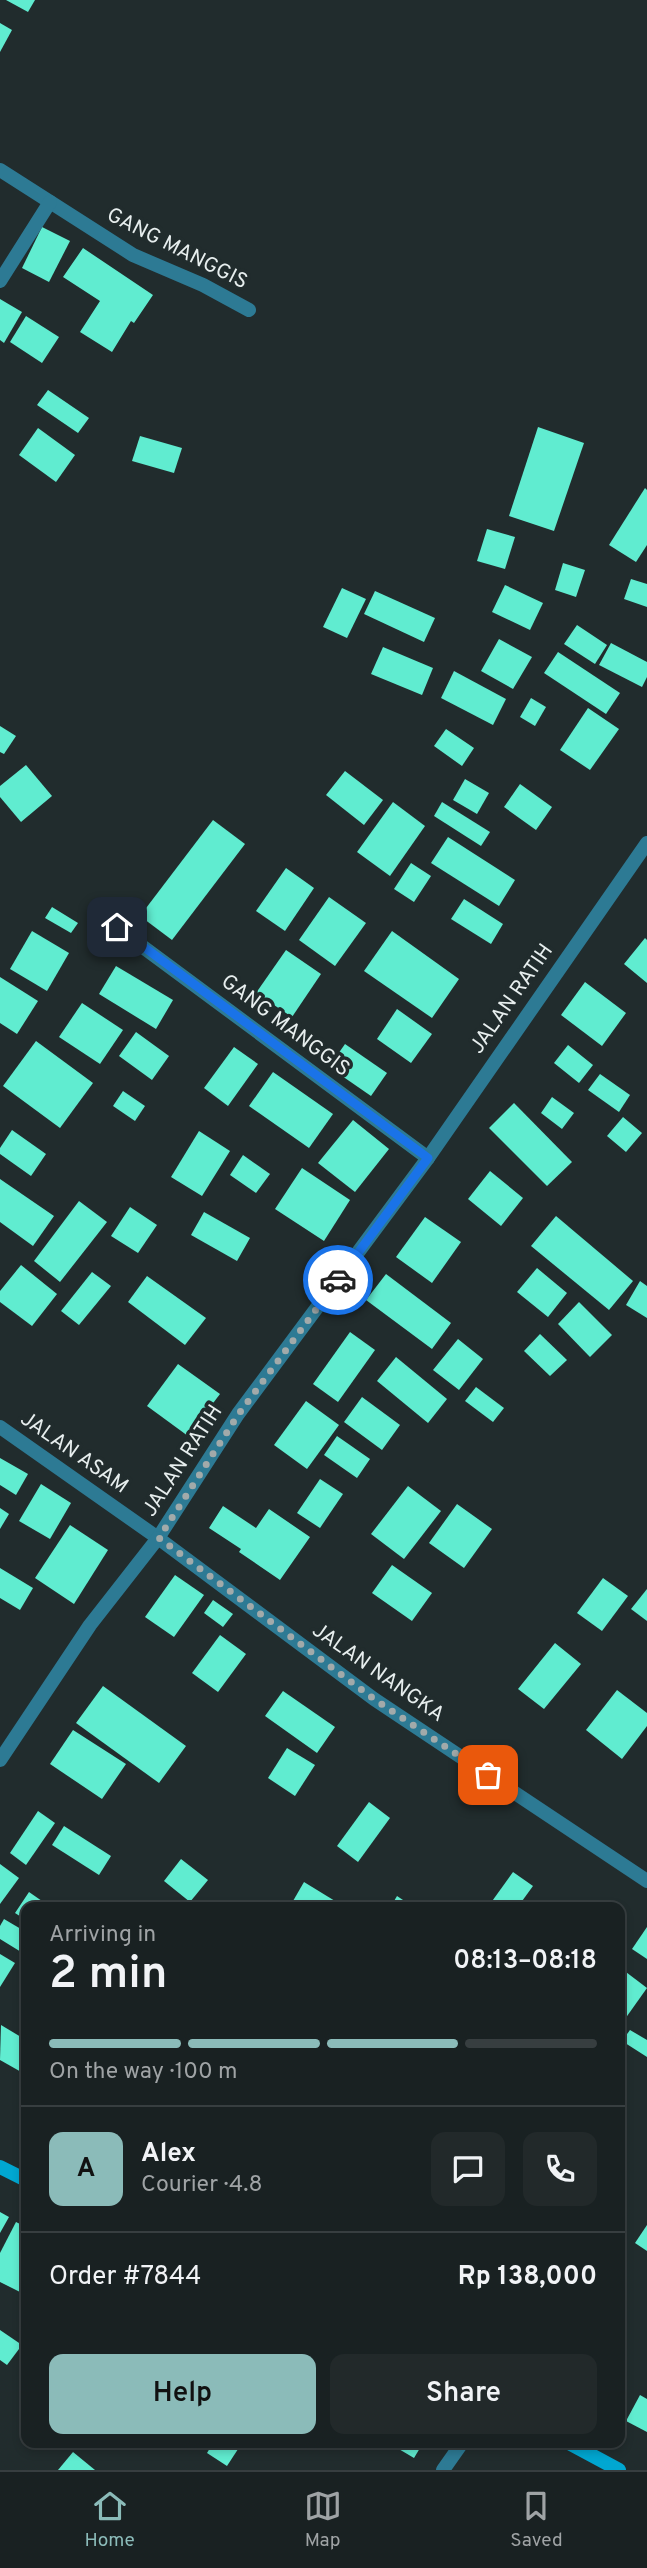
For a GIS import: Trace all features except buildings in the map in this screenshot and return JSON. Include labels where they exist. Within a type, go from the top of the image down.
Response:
[{"type":"main road","points":[[0,2167],[21,2178]]},
{"type":"main road","points":[[578,2448],[620,2470]]},
{"type":"street","name":"GANG MANGGIS","points":[[0,170],[133,255],[203,285],[249,310]]},
{"type":"street","points":[[0,282],[50,202]]},
{"type":"street","name":"JALAN RATIH","points":[[0,1760],[90,1625],[159,1538],[238,1415],[428,1158],[647,843]]},
{"type":"street","name":"GANG MANGGIS","points":[[117,927],[428,1158]]},
{"type":"street","name":"JALAN ASAM","points":[[0,1427],[159,1538]]},
{"type":"street","name":"JALAN NANGKA","points":[[159,1538],[374,1699],[647,1881]]},
{"type":"street","points":[[443,2470],[458,2448]]},
{"type":"way so far","points":[[338,1280],[238,1415],[159,1538],[374,1699],[488,1775]]},
{"type":"route","points":[[117,927],[428,1158],[338,1280]]}]
